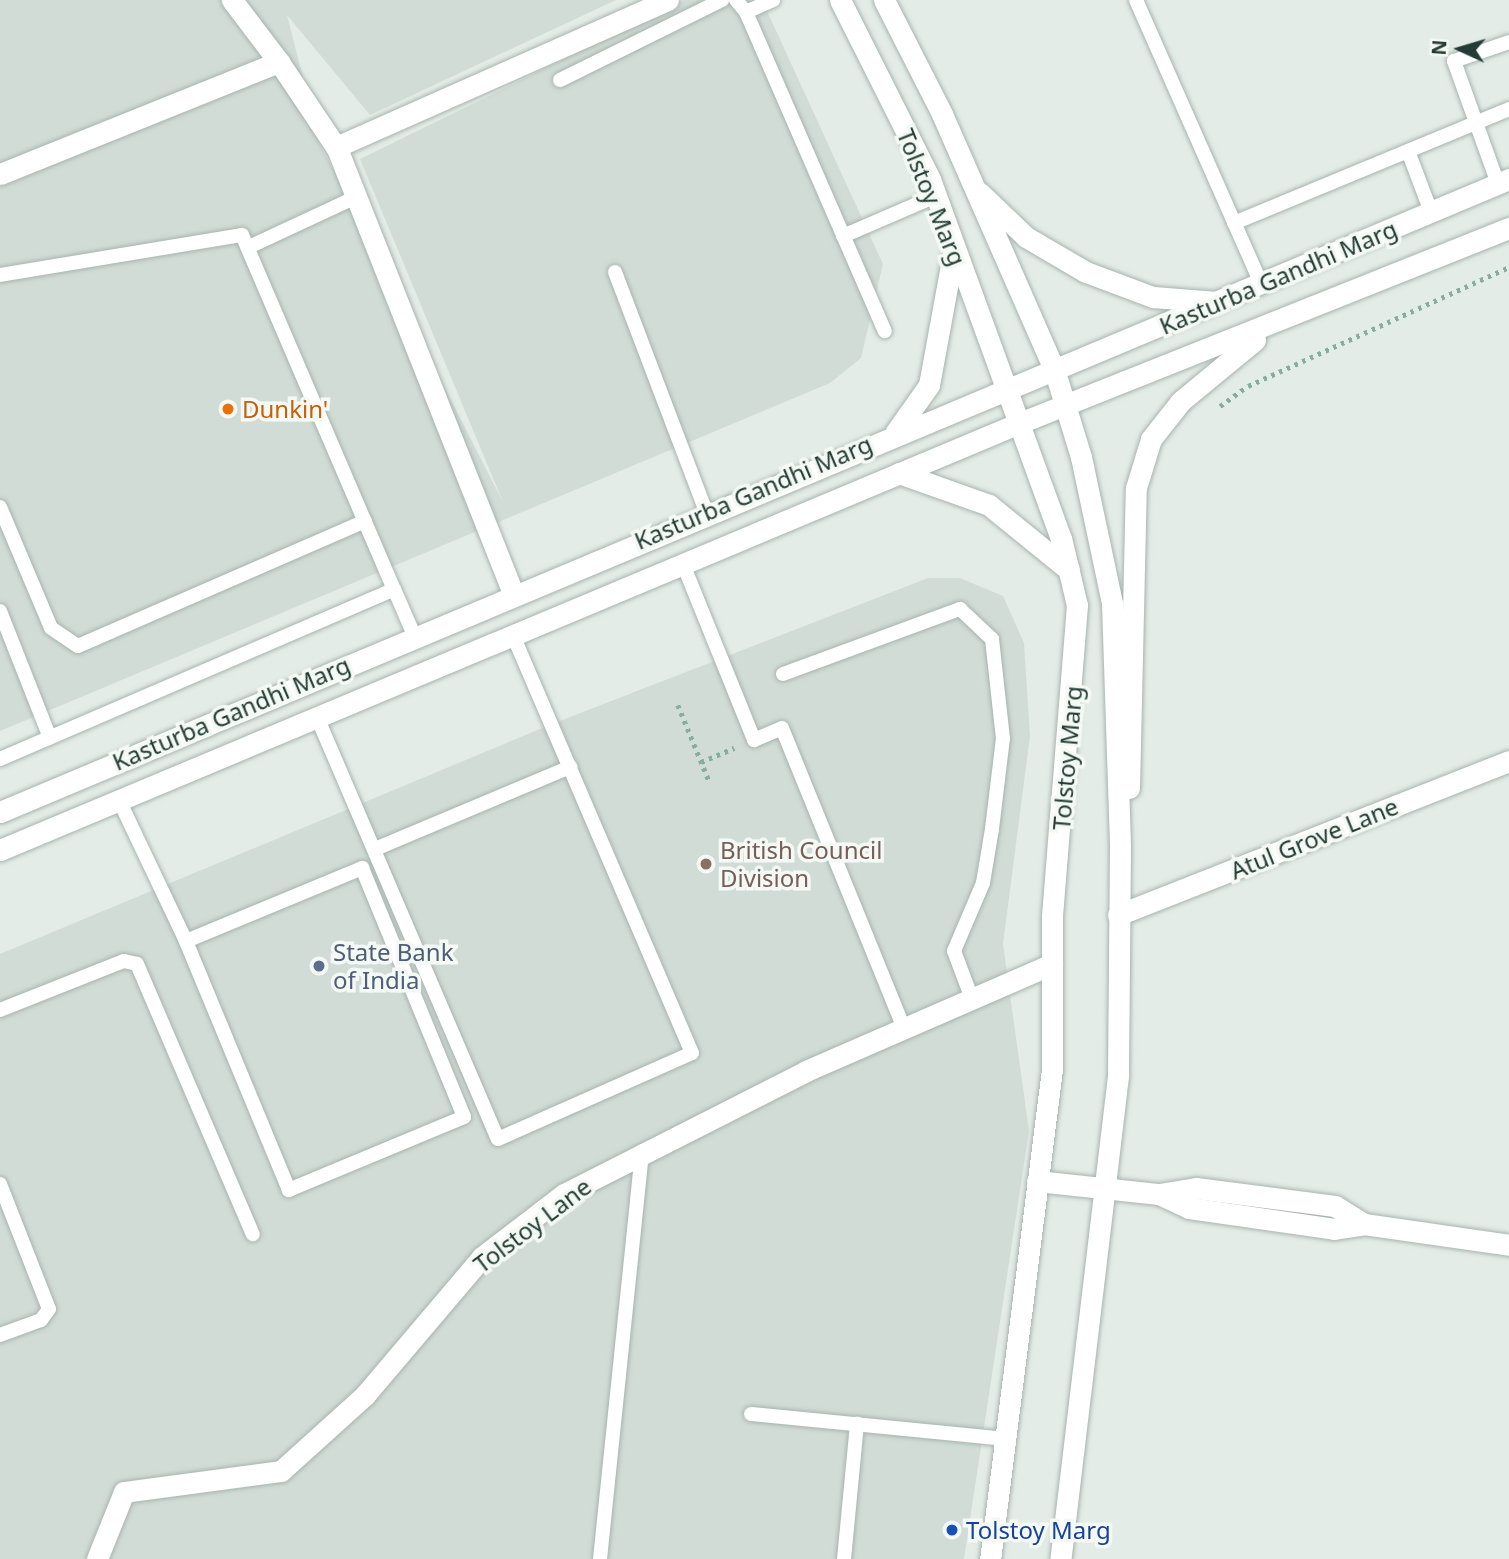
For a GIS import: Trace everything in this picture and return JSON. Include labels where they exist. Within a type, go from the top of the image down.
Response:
[{"type":"main road","points":[[232,0],[279,62],[336,147],[513,593]]},
{"type":"main road","points":[[336,147],[668,0]]},
{"type":"main road","name":"Tolstoy Marg","points":[[840,0],[936,197],[1069,570],[1077,605],[1075,674],[1052,964],[1052,1069],[990,1559]]},
{"type":"main road","name":"Tolstoy Marg","points":[[890,2],[1055,372],[1082,457],[1112,603],[1120,846],[1118,1076],[1060,1559]]},
{"type":"main road","points":[[0,174],[279,62]]},
{"type":"main road","name":"Kasturba Gandhi Marg","points":[[0,812],[706,512],[1005,387],[1055,372],[1503,182]]},
{"type":"main road","points":[[973,187],[1026,237],[1086,272],[1153,296],[1219,302]]},
{"type":"main road","name":"Kasturba Gandhi Marg","points":[[0,850],[1017,424],[1271,327],[1509,228]]},
{"type":"main road","points":[[895,433],[929,385],[954,247]]},
{"type":"main road","points":[[1120,846],[1134,753],[1136,488],[1151,439],[1181,401],[1271,327]]},
{"type":"main road","points":[[899,473],[989,505],[1069,570]]},
{"type":"main road","name":"Atul Grove Lane","points":[[1118,915],[1509,761]]},
{"type":"main road","name":"Tolstoy Lane","points":[[96,1559],[124,1492],[281,1471],[365,1395],[482,1257],[564,1194],[642,1151],[904,1028],[1052,964]]},
{"type":"main road","points":[[1037,1181],[1104,1186],[1158,1194],[1189,1208],[1334,1228],[1364,1224],[1509,1245]]},
{"type":"lane","points":[[560,80],[722,0]]},
{"type":"lane","points":[[736,0],[746,12],[885,331]]},
{"type":"lane","points":[[746,12],[773,0]]},
{"type":"lane","points":[[1136,0],[1261,284]]},
{"type":"lane","points":[[1503,182],[1474,124],[1454,61],[1509,42]]},
{"type":"lane","points":[[1234,223],[1509,109]]},
{"type":"lane","points":[[1408,151],[1431,212]]},
{"type":"lane","points":[[251,246],[356,197]]},
{"type":"lane","points":[[843,236],[936,197]]},
{"type":"lane","points":[[0,275],[242,235],[251,246],[414,635]]},
{"type":"lane","points":[[615,272],[706,512]]},
{"type":"lane","points":[[0,507],[51,628],[78,646],[365,521]]},
{"type":"lane","points":[[683,564],[754,740],[782,729],[904,1028]]},
{"type":"lane","points":[[0,759],[394,589]]},
{"type":"lane","points":[[783,674],[960,609],[992,639],[1003,738],[992,829],[983,883],[954,951],[972,999]]},
{"type":"lane","points":[[0,611],[50,738]]},
{"type":"lane","points":[[317,717],[498,1139],[692,1052],[513,635]]},
{"type":"lane","points":[[375,849],[570,767]]},
{"type":"lane","points":[[119,800],[186,941],[289,1190],[464,1117],[362,868],[186,941]]},
{"type":"lane","points":[[0,1010],[124,961],[137,964],[253,1234]]},
{"type":"lane","points":[[600,1559],[642,1151]]},
{"type":"lane","points":[[0,1184],[49,1309],[41,1320],[0,1335]]},
{"type":"lane","points":[[751,1414],[1005,1439]]},
{"type":"lane","points":[[844,1559],[857,1424]]},
{"type":"path","points":[[1208,415],[1248,386],[1509,267]]},
{"type":"path","points":[[678,705],[709,783]]},
{"type":"path","points":[[701,762],[754,740]]},
{"type":"shaded area","points":[[0,0],[616,0],[370,115],[287,15],[320,144],[503,502],[360,159],[685,0],[762,0],[883,264],[861,358],[830,383],[0,731]]},
{"type":"shaded area","points":[[928,578],[960,578],[1003,596],[1024,643],[1030,736],[1003,944],[1029,1131],[964,1559],[0,1559],[0,954],[552,724]]},
{"type":"place","name":"Dunkin'","points":[[228,409]]},
{"type":"place","name":"British Council Division","points":[[706,864]]},
{"type":"place","name":"State Bank of India","points":[[319,966]]},
{"type":"place","name":"Tolstoy Marg","points":[[952,1530]]}]
